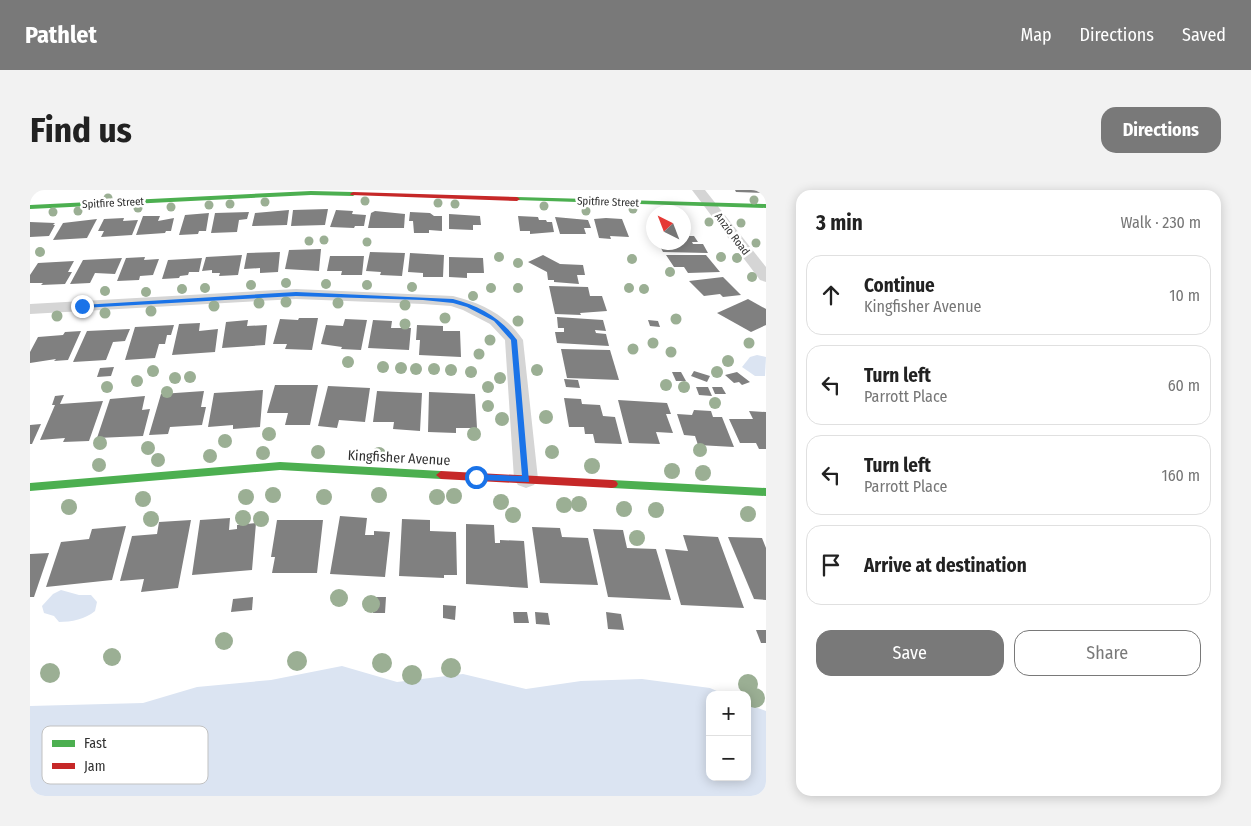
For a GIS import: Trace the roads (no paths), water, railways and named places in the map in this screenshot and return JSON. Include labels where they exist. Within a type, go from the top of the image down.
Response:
[{"type":"street","name":"Anzio Road","points":[[698,190],[766,277]]},
{"type":"street","name":"Spitfire Street","points":[[30,207],[287,192],[766,206]]},
{"type":"street","points":[[30,309],[296,294],[453,301],[469,306],[496,320],[514,340],[526,479]]},
{"type":"street","name":"Kingfisher Avenue","points":[[30,487],[280,466],[766,492]]}]
